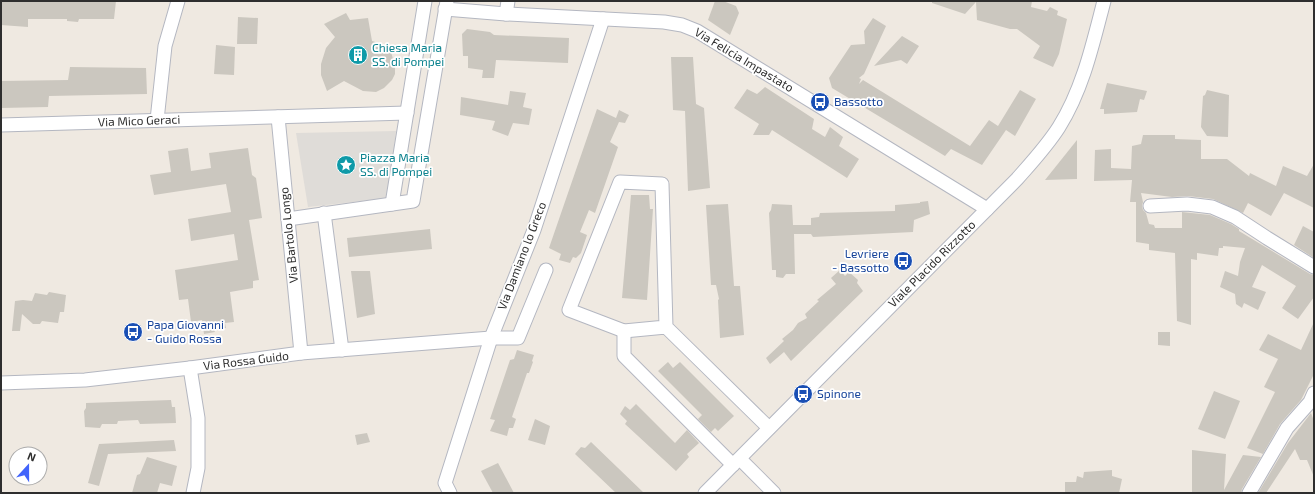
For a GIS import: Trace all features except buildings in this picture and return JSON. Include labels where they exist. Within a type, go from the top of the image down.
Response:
[{"type":"street","points":[[157,120],[165,46],[178,1]]},
{"type":"street","points":[[392,204],[425,1]]},
{"type":"street","name":"Viale Placido Rizzotto","points":[[705,493],[1026,170],[1059,126],[1071,103],[1086,66],[1104,1]]},
{"type":"street","points":[[288,219],[413,201],[446,5]]},
{"type":"street","name":"Via Felicia Impastato","points":[[446,5],[507,7],[604,19],[664,22],[682,25],[697,31],[987,209]]},
{"type":"street","name":"Via Damiano lo Greco","points":[[446,490],[491,338],[534,230],[604,19]]},
{"type":"street","name":"Via Mico Geraci","points":[[1,125],[406,113]]},
{"type":"street","name":"Via Bartolo Longo","points":[[278,117],[301,353]]},
{"type":"street","points":[[666,327],[624,331],[569,310],[620,182],[662,184],[666,327],[769,428]]},
{"type":"street","points":[[1150,206],[1188,204],[1212,207],[1235,217],[1314,266]]},
{"type":"street","points":[[324,214],[342,350]]},
{"type":"street","name":"Via Rossa Guido","points":[[1,383],[85,380],[301,353],[491,338],[518,338],[546,270]]},
{"type":"street","points":[[624,331],[624,356],[736,462],[774,493]]},
{"type":"street","points":[[190,368],[198,418],[198,468],[193,493]]},
{"type":"street","points":[[1249,493],[1287,428],[1313,402]]},
{"type":"shaded area","name":"Piazza Maria SS. di Pompei","points":[[396,131],[388,198],[308,207],[296,133]]},
{"type":"place","name":"Chiesa Maria SS. di Pompei","points":[[358,55]]},
{"type":"place","name":"Bassotto","points":[[820,102]]},
{"type":"place","name":"Piazza Maria SS. di Pompei","points":[[346,165]]},
{"type":"place","name":"Levriere - Bassotto","points":[[903,261]]},
{"type":"place","name":"Papa Giovanni - Guido Rossa","points":[[133,332]]},
{"type":"place","name":"Spinone","points":[[803,394]]}]
